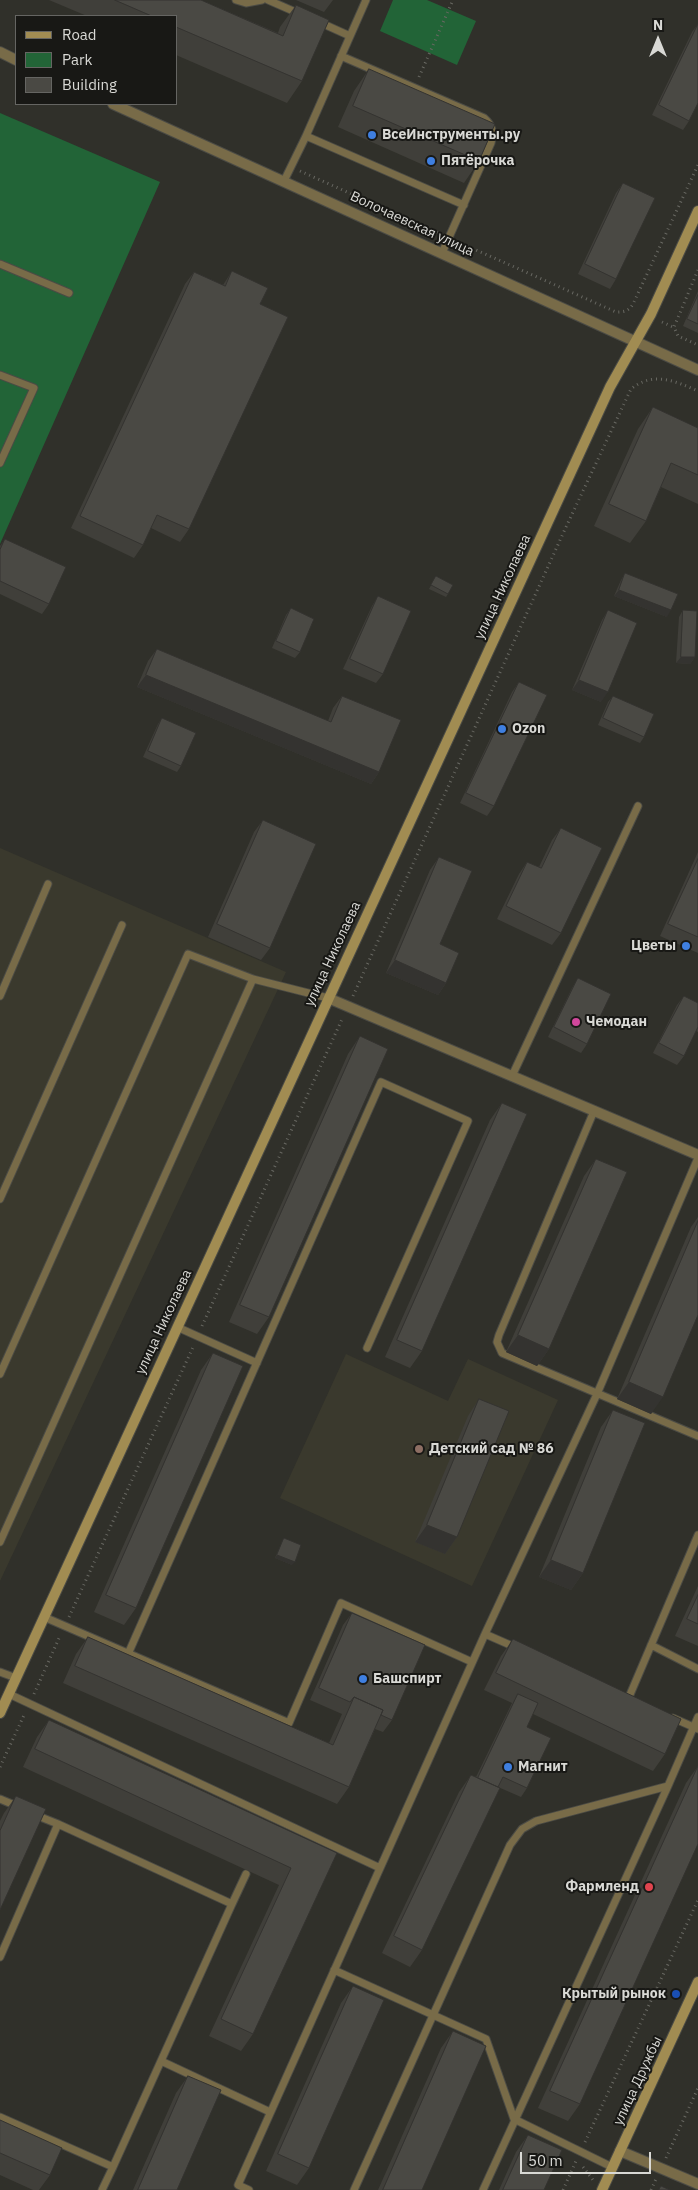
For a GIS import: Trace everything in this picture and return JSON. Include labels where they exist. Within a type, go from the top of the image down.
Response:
[{"type":"main road","name":"улица Николаева","points":[[0,1713],[610,387],[650,314],[698,211]]},
{"type":"main road","name":"улица Дружбы","points":[[602,2190],[698,1982]]},
{"type":"street","points":[[0,52],[15,60]]},
{"type":"street","name":"Волочаевская улица","points":[[115,105],[698,370]]},
{"type":"street","points":[[328,998],[698,1156]]},
{"type":"street","points":[[620,2151],[659,2173],[698,2184]]},
{"type":"lane","points":[[236,0],[246,3],[262,0]]},
{"type":"lane","points":[[268,0],[304,16]]},
{"type":"lane","points":[[284,181],[366,0]]},
{"type":"lane","points":[[314,20],[350,36]]},
{"type":"lane","points":[[342,56],[484,118],[492,129],[491,143],[442,253]]},
{"type":"lane","points":[[306,136],[464,205]]},
{"type":"lane","points":[[0,264],[69,293]]},
{"type":"lane","points":[[0,374],[34,388],[0,463]]},
{"type":"lane","points":[[512,1076],[638,806]]},
{"type":"lane","points":[[0,996],[48,884]]},
{"type":"lane","points":[[0,1198],[122,925]]},
{"type":"lane","points":[[0,1374],[188,954],[253,980],[328,998]]},
{"type":"lane","points":[[0,1542],[253,980]]},
{"type":"lane","points":[[128,1654],[381,1082],[468,1121],[367,1348]]},
{"type":"lane","points":[[594,1111],[498,1342],[502,1353],[698,1436]]},
{"type":"lane","points":[[249,2190],[238,2185],[472,1662],[597,1394],[698,1156]]},
{"type":"lane","points":[[177,1327],[257,1363]]},
{"type":"lane","points":[[629,1697],[698,1535]]},
{"type":"lane","points":[[44,1617],[289,1723],[341,1603],[472,1662]]},
{"type":"lane","points":[[485,1634],[521,1650]]},
{"type":"lane","points":[[651,1645],[698,1669]]},
{"type":"lane","points":[[0,1672],[16,1678]]},
{"type":"lane","points":[[620,1693],[637,1701]]},
{"type":"lane","points":[[9,1694],[271,1821],[380,1868]]},
{"type":"lane","points":[[669,1716],[696,1728]]},
{"type":"lane","points":[[483,2190],[514,2119],[696,1728],[698,1717]]},
{"type":"lane","points":[[354,2190],[510,1845],[522,1829],[536,1821],[668,1786]]},
{"type":"lane","points":[[0,1799],[232,1904]]},
{"type":"lane","points":[[0,1957],[58,1824]]},
{"type":"lane","points":[[102,2190],[246,1874]]},
{"type":"lane","points":[[334,1970],[486,2039],[514,2119],[612,2167]]},
{"type":"lane","points":[[161,2061],[270,2112]]},
{"type":"lane","points":[[0,2117],[113,2167]]},
{"type":"path","points":[[415,88],[453,0]]},
{"type":"path","points":[[630,309],[698,165]]},
{"type":"path","points":[[291,167],[616,312],[630,309],[638,312]]},
{"type":"path","points":[[674,327],[698,270]]},
{"type":"path","points":[[662,322],[674,327],[678,336],[698,344]]},
{"type":"path","points":[[676,341],[678,336]]},
{"type":"path","points":[[660,379],[662,372]]},
{"type":"path","points":[[0,1767],[566,527],[632,388],[641,381],[660,379],[683,384],[698,391]]},
{"type":"path","points":[[563,2190],[698,1900]]},
{"type":"path","points":[[651,2190],[698,2088]]},
{"type":"path","points":[[649,2174],[659,2173]]},
{"type":"shaded area","points":[[0,848],[286,972],[0,1581]]},
{"type":"shaded area","name":"Детский сад № 86","points":[[346,1354],[448,1401],[468,1359],[558,1400],[472,1586],[280,1498]]},
{"type":"green space","points":[[393,0],[427,0],[476,21],[457,65],[380,31]]},
{"type":"green space","points":[[0,113],[160,182],[0,544]]},
{"type":"building","points":[[115,0],[201,0],[283,36],[296,5],[329,20],[302,81],[178,28],[178,15],[150,15]]},
{"type":"building","points":[[698,24],[698,103],[689,121],[659,105]]},
{"type":"building","points":[[369,69],[495,124],[479,161],[353,106]]},
{"type":"building","points":[[623,183],[655,198],[616,279],[585,264]]},
{"type":"building","points":[[232,271],[268,288],[260,304],[288,317],[189,529],[157,515],[143,545],[80,516],[194,272],[225,286]]},
{"type":"building","points":[[698,295],[698,324],[687,319]]},
{"type":"building","points":[[653,407],[698,428],[698,475],[671,463],[646,521],[609,504]]},
{"type":"building","points":[[5,539],[66,567],[49,604],[0,581],[0,550]]},
{"type":"building","points":[[625,573],[678,594],[671,610],[619,590]]},
{"type":"building","points":[[436,576],[453,585],[448,594],[431,585]]},
{"type":"building","points":[[378,596],[411,611],[383,674],[350,659]]},
{"type":"building","points":[[291,608],[314,619],[300,652],[276,641]]},
{"type":"building","points":[[608,610],[637,623],[608,692],[579,680]]},
{"type":"building","points":[[683,610],[697,611],[695,657],[681,657]]},
{"type":"building","points":[[157,649],[331,722],[342,696],[401,720],[379,772],[146,675]]},
{"type":"building","points":[[519,682],[547,695],[494,806],[466,793]]},
{"type":"building","points":[[613,696],[654,714],[644,737],[603,718]]},
{"type":"building","points":[[162,718],[196,733],[181,766],[148,751]]},
{"type":"building","points":[[263,820],[316,844],[270,948],[217,924]]},
{"type":"building","points":[[561,828],[602,848],[561,933],[506,906],[527,862],[541,868]]},
{"type":"building","points":[[439,857],[472,871],[440,944],[459,953],[446,983],[395,960]]},
{"type":"building","points":[[698,859],[698,937],[668,924]]},
{"type":"building","points":[[578,978],[611,994],[587,1044],[554,1027]]},
{"type":"building","points":[[684,996],[698,1003],[698,1027],[684,1056],[659,1043]]},
{"type":"building","points":[[360,1036],[388,1049],[269,1317],[240,1305]]},
{"type":"building","points":[[502,1103],[527,1114],[422,1351],[397,1340]]},
{"type":"building","points":[[596,1159],[627,1172],[549,1349],[518,1335]]},
{"type":"building","points":[[698,1221],[698,1315],[663,1397],[629,1382]]},
{"type":"building","points":[[213,1353],[243,1366],[136,1608],[106,1595]]},
{"type":"building","points":[[479,1399],[509,1411],[457,1537],[427,1525]]},
{"type":"building","points":[[613,1410],[645,1423],[583,1573],[551,1560]]},
{"type":"building","points":[[284,1538],[301,1545],[295,1562],[277,1555]]},
{"type":"building","points":[[698,1595],[698,1624],[687,1619]]},
{"type":"building","name":"Башспирт","points":[[352,1613],[425,1645],[392,1720],[381,1715],[383,1710],[354,1697],[350,1702],[319,1688]]},
{"type":"building","points":[[88,1637],[333,1745],[354,1697],[383,1710],[349,1787],[75,1666]]},
{"type":"building","points":[[513,1639],[681,1719],[665,1754],[496,1673]]},
{"type":"building","name":"Магнит","points":[[518,1694],[538,1703],[527,1727],[551,1738],[527,1788],[503,1777],[498,1787],[478,1778]]},
{"type":"building","points":[[49,1720],[337,1853],[253,2034],[221,2019],[291,1868],[35,1749]]},
{"type":"building","points":[[698,1766],[698,1844],[580,2104],[550,2091]]},
{"type":"building","points":[[471,1775],[500,1788],[422,1950],[394,1936]]},
{"type":"building","points":[[16,1796],[46,1809],[0,1910],[0,1831]]},
{"type":"building","points":[[353,1986],[384,2000],[309,2168],[278,2154]]},
{"type":"building","points":[[453,2031],[486,2046],[422,2190],[383,2190]]},
{"type":"building","points":[[188,2076],[221,2090],[177,2190],[138,2190]]},
{"type":"building","points":[[0,2120],[62,2148],[50,2175],[0,2153]]},
{"type":"building","points":[[528,2135],[562,2150],[544,2190],[503,2190]]},
{"type":"building","points":[[661,2186],[670,2190],[659,2190]]},
{"type":"place","name":"ВсеИнструменты.ру","points":[[372,135]]},
{"type":"place","name":"Пятёрочка","points":[[431,161]]},
{"type":"place","name":"Ozon","points":[[502,729]]},
{"type":"place","name":"Цветы","points":[[686,946]]},
{"type":"place","name":"Чемодан","points":[[576,1022]]},
{"type":"place","name":"Детский сад № 86","points":[[419,1449]]},
{"type":"place","name":"Башспирт","points":[[363,1679]]},
{"type":"place","name":"Магнит","points":[[508,1767]]},
{"type":"place","name":"Фармленд","points":[[649,1887]]},
{"type":"place","name":"Крытый рынок","points":[[676,1994]]}]
